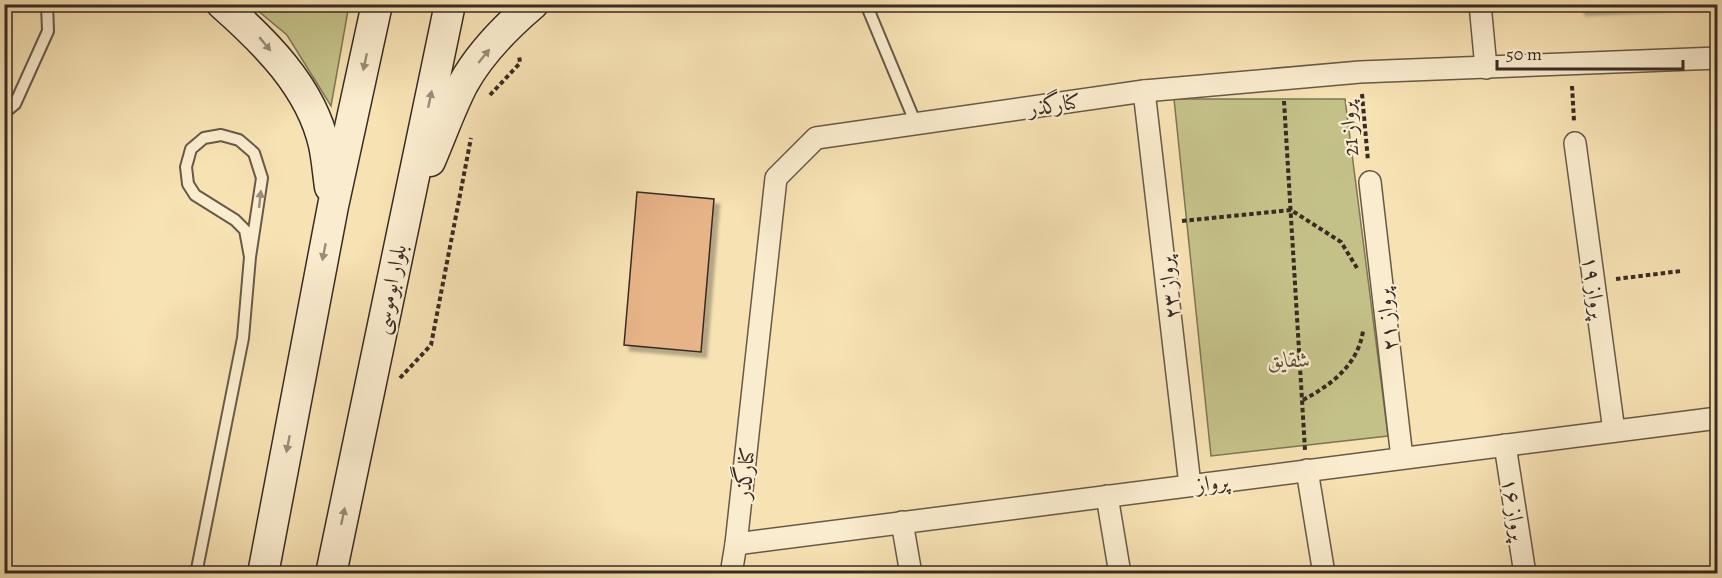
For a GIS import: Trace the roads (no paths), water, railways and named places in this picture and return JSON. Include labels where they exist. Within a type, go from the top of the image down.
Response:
[{"type":"main road","points":[[222,4],[262,39],[304,94],[324,144],[333,206]]},
{"type":"main road","points":[[263,573],[333,206],[377,4]]},
{"type":"main road","name":"بلوار ابوموسی","points":[[331,573],[450,4]]},
{"type":"main road","points":[[403,222],[463,84],[484,56],[525,11]]},
{"type":"street","points":[[1480,4],[1486,68]]},
{"type":"street","name":"کنارگذر","points":[[736,544],[776,178],[816,138],[1144,91],[1360,72],[1718,58]]},
{"type":"street","name":"پرواز ۲۳","points":[[1144,91],[1190,485]]},
{"type":"street","name":"پرواز ۱۹","points":[[1575,143],[1614,431]]},
{"type":"street","name":"پرواز ۲۱","points":[[1370,182],[1402,458]]},
{"type":"street","name":"پرواز","points":[[736,544],[1718,418]]},
{"type":"street","name":"پرواز ۱۶","points":[[1505,445],[1525,573]]},
{"type":"street","points":[[1307,470],[1324,573]]},
{"type":"street","points":[[1107,496],[1120,573]]},
{"type":"street","points":[[902,522],[911,573]]},
{"type":"street","points":[[731,573],[736,544]]},
{"type":"lane","points":[[4,113],[15,104],[48,31],[47,4]]},
{"type":"lane","points":[[866,4],[916,124]]},
{"type":"lane","points":[[196,573],[243,338],[250,257],[262,178],[254,153],[239,140],[221,135],[204,138],[191,149],[186,167],[188,184],[195,195],[235,220],[245,230],[250,257]]},
{"type":"park label","name":"شقایق","points":[[1289,359]]}]
